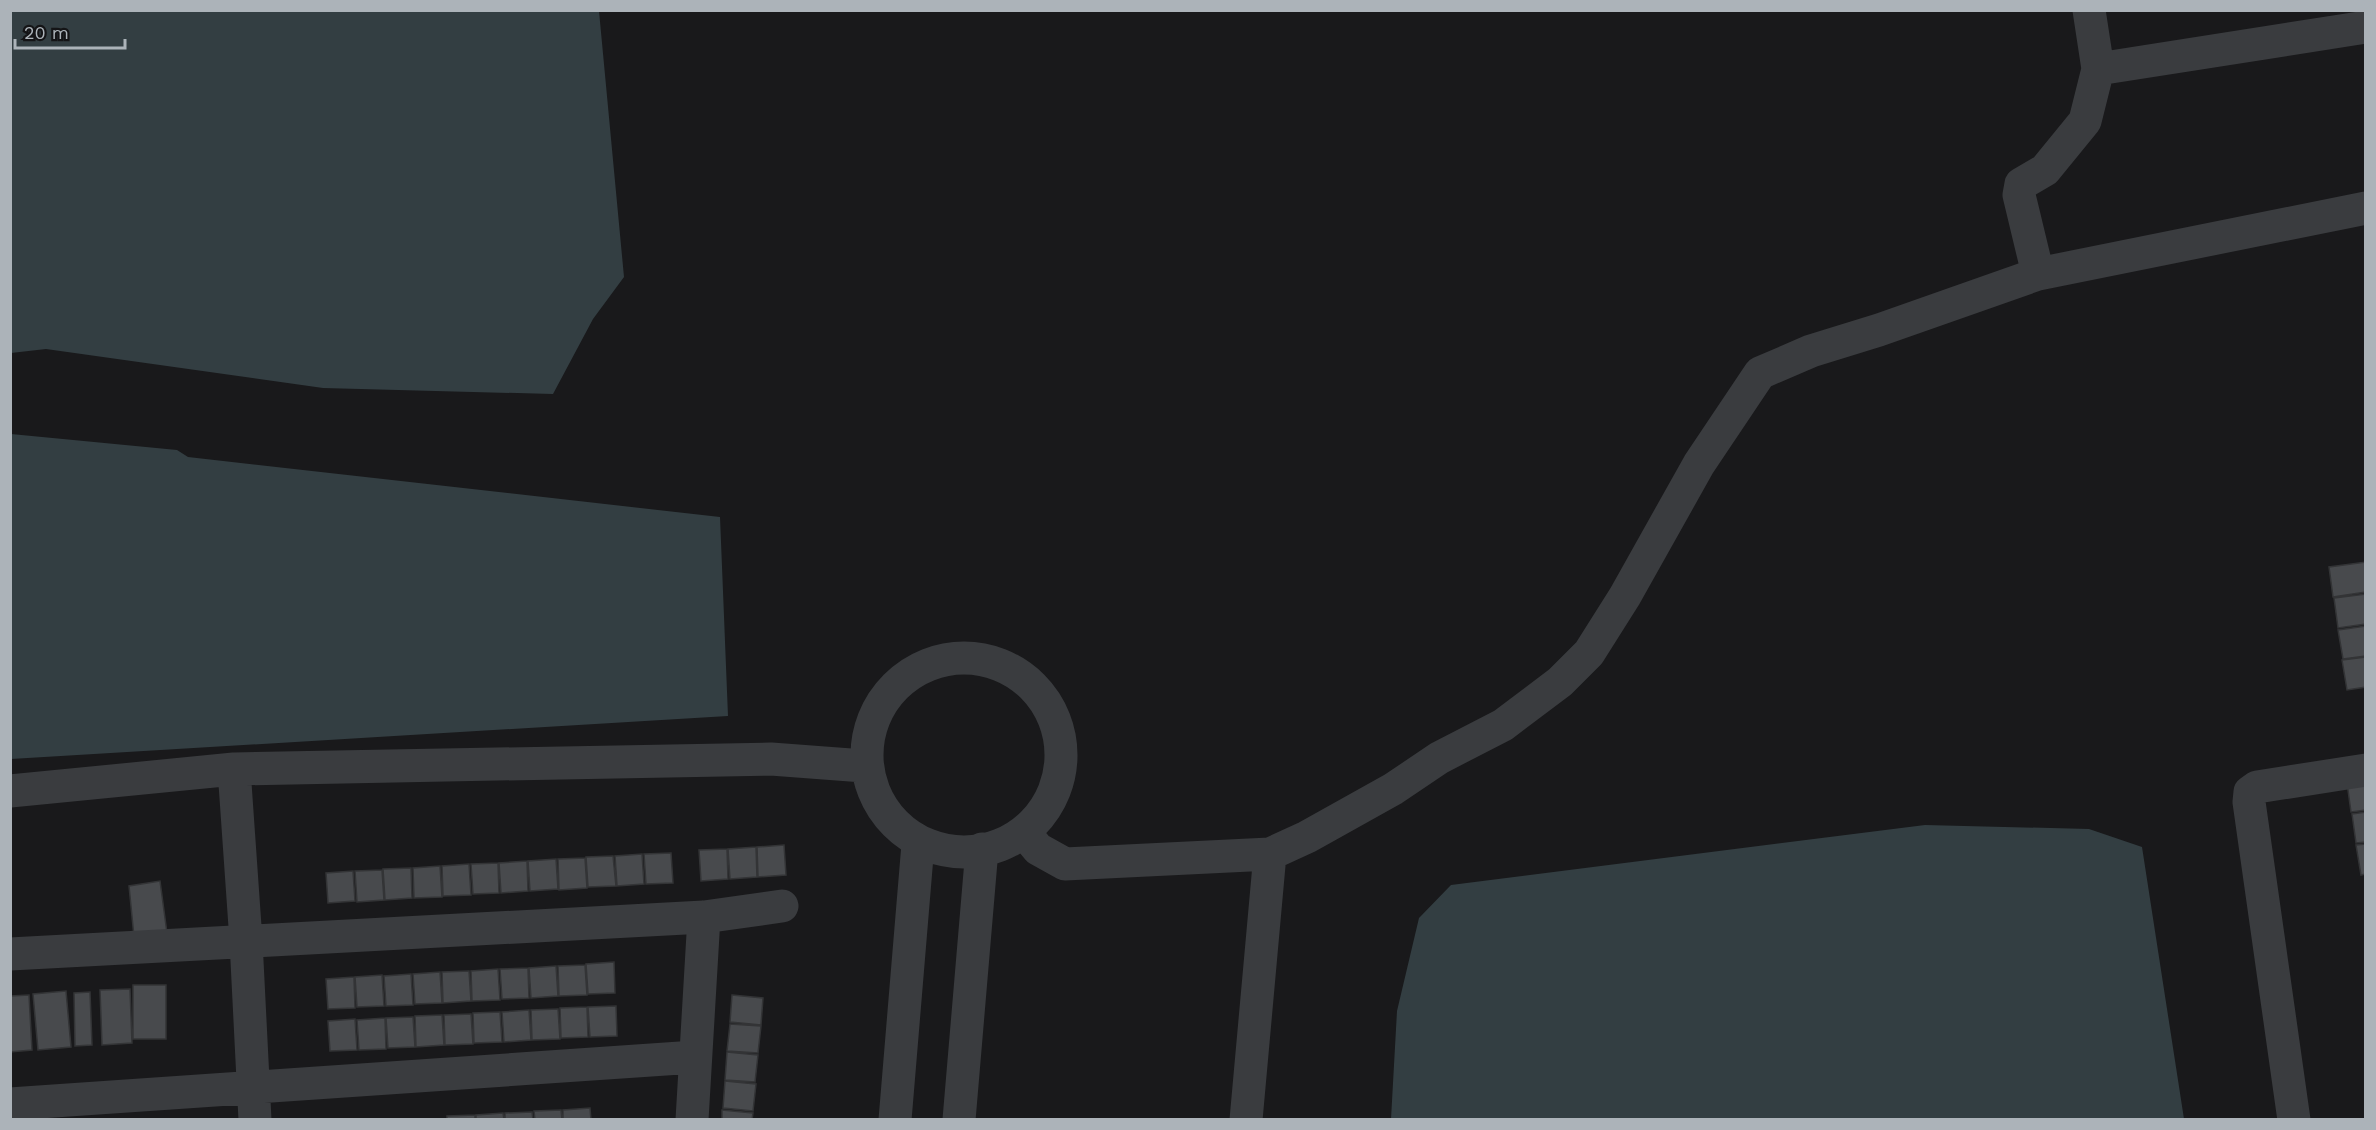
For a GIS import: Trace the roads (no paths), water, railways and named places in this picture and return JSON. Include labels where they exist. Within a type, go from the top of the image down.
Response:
[{"type":"street","points":[[2038,274],[2019,195],[2020,184],[2045,170],[2085,121],[2098,69],[2089,10]]},
{"type":"street","points":[[2098,69],[2366,27]]},
{"type":"street","points":[[1024,832],[1038,849],[1065,864],[1270,854],[1393,789],[1439,758],[1503,725],[1560,682],[1589,653],[1609,625],[1699,464],[1760,373],[1811,351],[1890,327],[2038,274],[2366,208]]},
{"type":"street","points":[[978,658],[1003,666],[1029,682],[1050,705],[1060,737],[1059,768],[1050,799],[1036,824],[1012,840],[982,849],[918,844],[896,826],[883,809],[864,766],[866,736],[875,712],[894,686],[917,670],[946,660],[978,658]]},
{"type":"street","points":[[10,791],[234,769],[771,759],[864,766]]},
{"type":"street","points":[[234,769],[255,1119]]},
{"type":"street","points":[[2294,1119],[2249,802],[2250,792],[2257,787],[2366,770]]},
{"type":"street","points":[[895,1119],[918,844]]},
{"type":"street","points":[[958,1119],[982,849]]},
{"type":"street","points":[[1246,1119],[1270,854]]},
{"type":"street","points":[[10,954],[704,917],[782,906]]},
{"type":"street","points":[[692,1119],[704,917]]},
{"type":"street","points":[[10,1104],[695,1057]]}]
